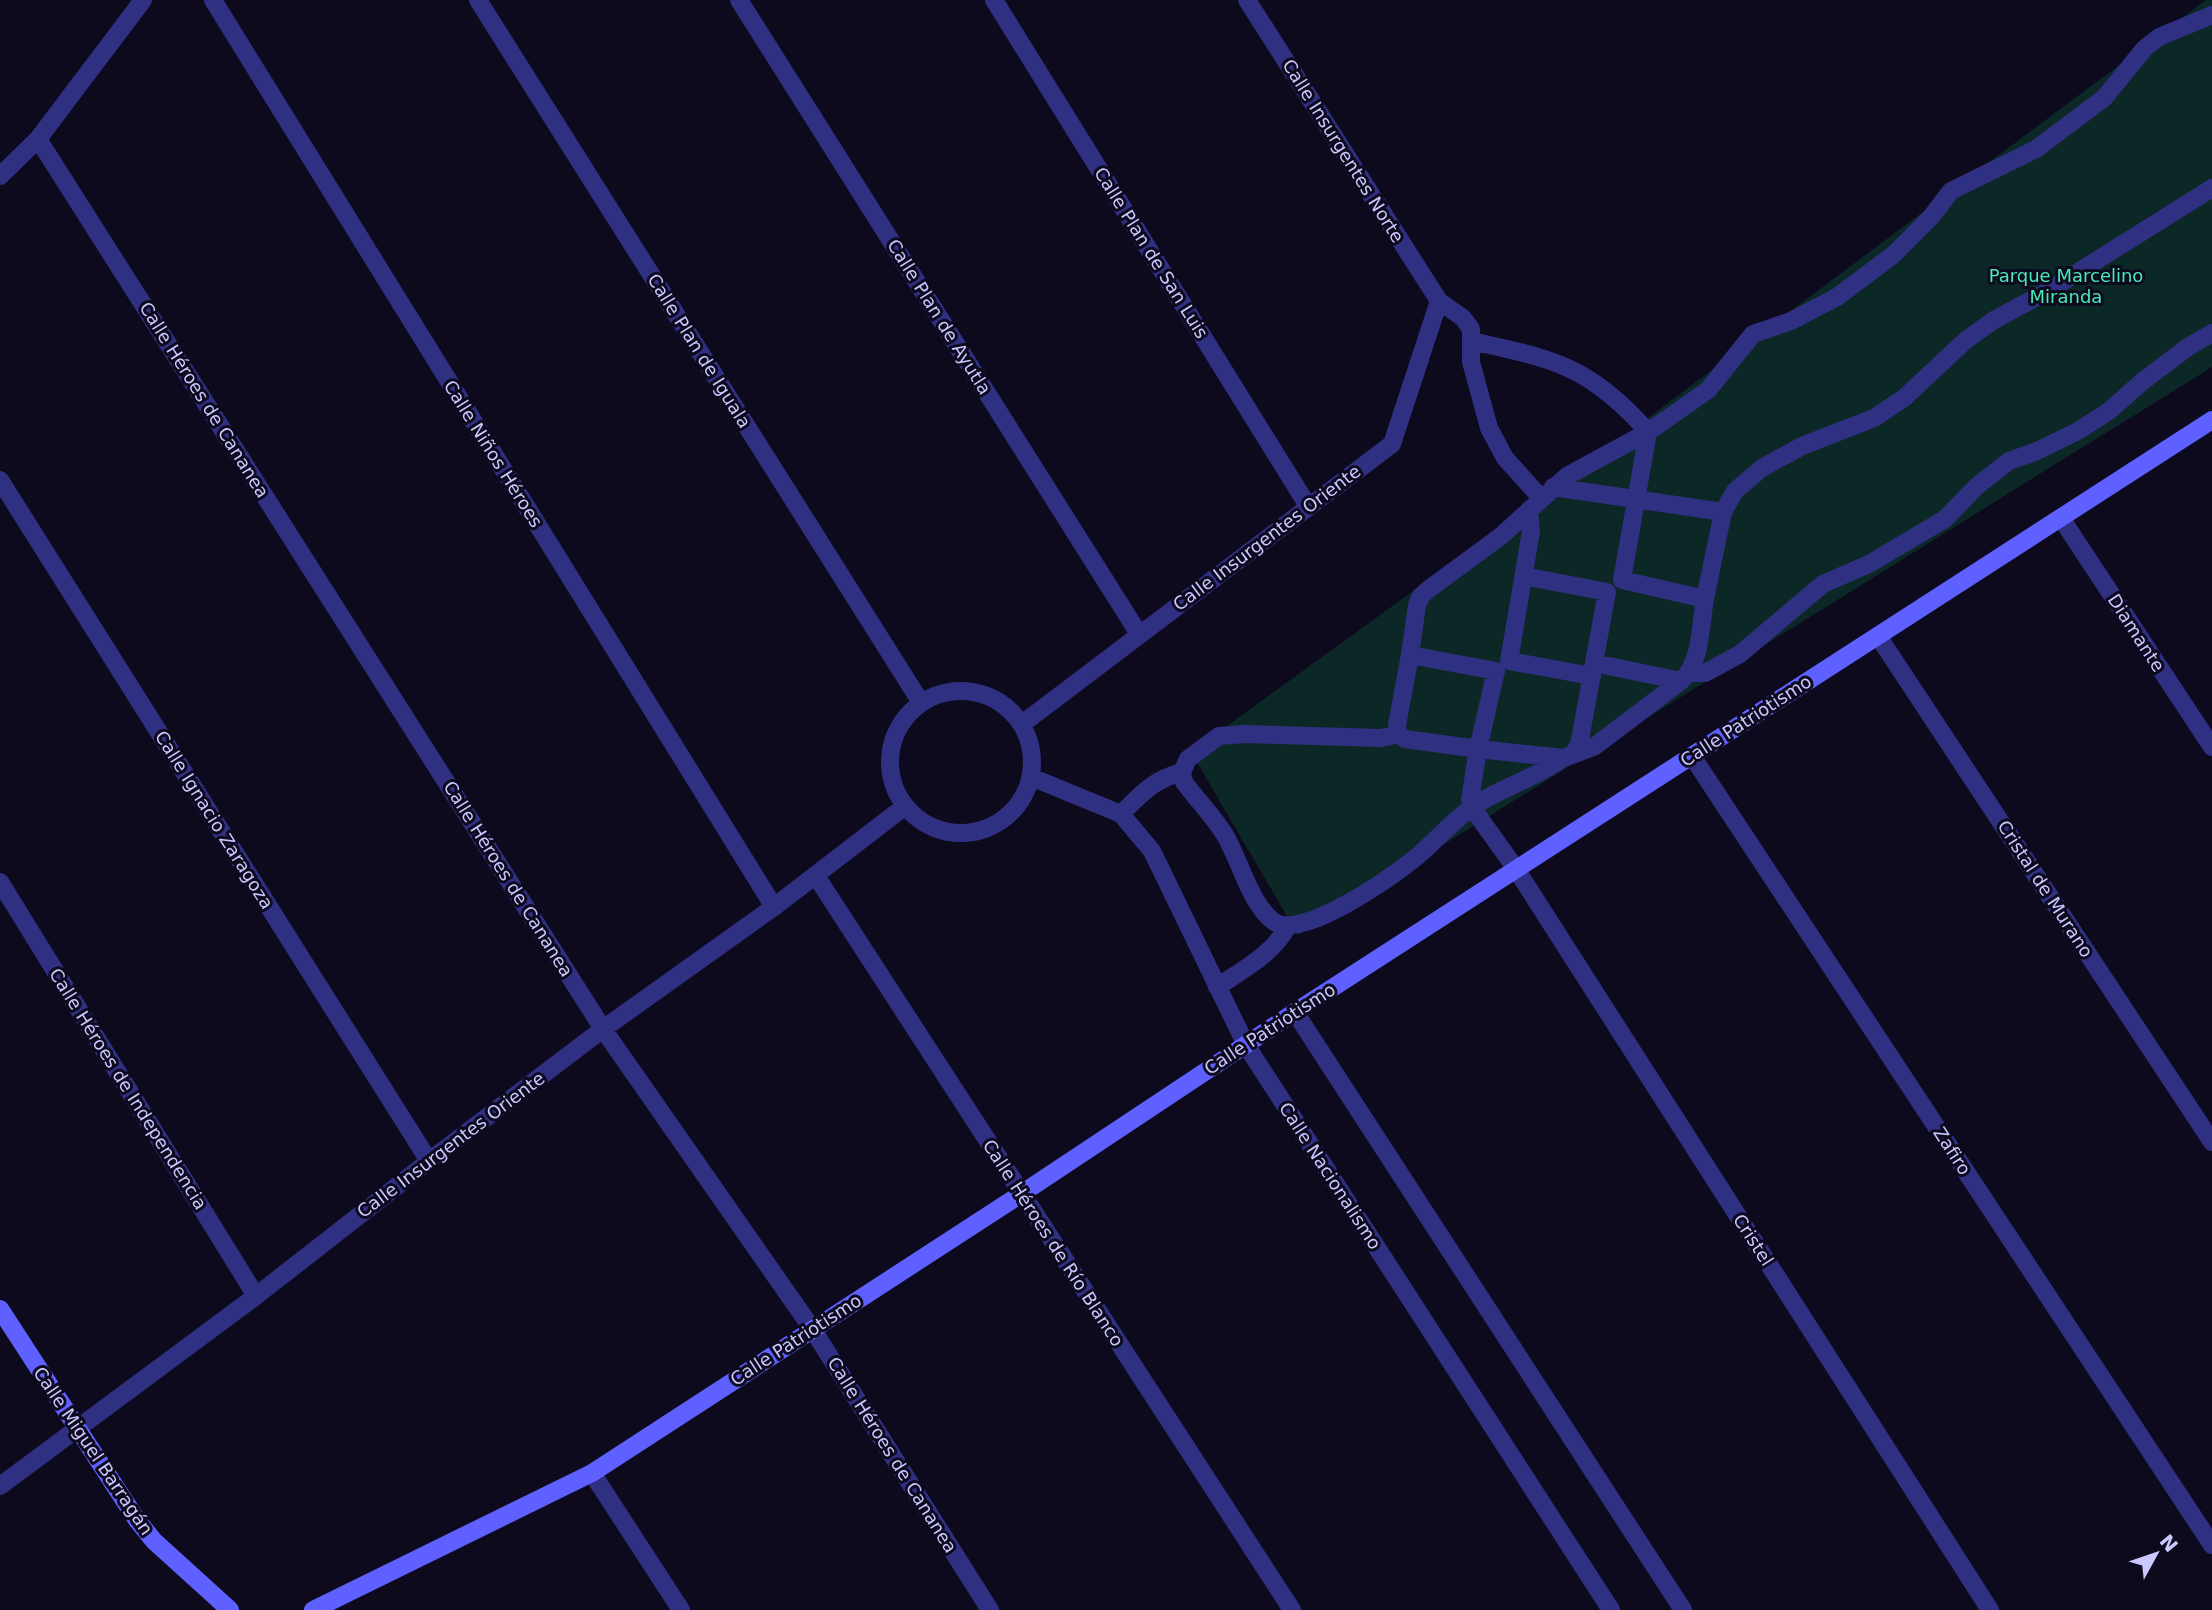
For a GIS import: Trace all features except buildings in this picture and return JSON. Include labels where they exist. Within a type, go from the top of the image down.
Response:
[{"type":"street","points":[[0,176],[38,139],[142,0]]},
{"type":"street","name":"Calle Niños Héroes","points":[[213,0],[774,907]]},
{"type":"street","name":"Calle Plan de Iguala","points":[[478,0],[920,701]]},
{"type":"street","name":"Calle Plan de Ayutla","points":[[739,0],[1139,634]]},
{"type":"street","name":"Calle Plan de San Luis","points":[[994,0],[1308,506]]},
{"type":"street","name":"Calle Insurgentes Norte","points":[[1247,0],[1438,301]]},
{"type":"street","points":[[1567,757],[1478,749],[1405,739],[1398,734],[1396,725],[1417,605],[1421,596],[1501,536],[1567,476],[1648,432],[1707,390],[1753,334],[1791,321],[1837,297],[1893,255],[1931,217],[1951,191],[2036,149],[2104,98],[2145,48],[2160,37],[2212,15]]},
{"type":"street","name":"Calle Héroes de Cananea","points":[[38,139],[603,1029],[813,1330],[990,1610]]},
{"type":"street","points":[[1398,734],[1381,738],[1245,734],[1219,736],[1188,759],[1182,772],[1184,782],[1226,838],[1234,859],[1264,911],[1274,922],[1288,926],[1306,923],[1359,897],[1412,860],[1474,807],[1567,757],[1595,746],[1686,677],[1694,662],[1723,512],[1735,491],[1762,468],[1802,446],[1874,418],[1904,398],[1966,340],[1994,320],[2048,291],[2212,188]]},
{"type":"street","points":[[1438,301],[1463,318],[1471,329],[1471,362],[1489,428],[1506,458],[1541,498],[1638,500],[1723,512]]},
{"type":"street","name":"Calle Insurgentes Oriente","points":[[1022,724],[1392,444],[1438,301]]},
{"type":"street","points":[[1410,655],[1502,666],[1593,669],[1686,677],[1705,673],[1740,654],[1823,584],[1869,564],[1945,519],[1977,486],[2009,461],[2037,452],[2078,431],[2109,411],[2188,347],[2212,333]]},
{"type":"street","points":[[1472,341],[1536,357],[1570,369],[1595,384],[1648,432]]},
{"type":"street","name":"Calle Patriotismo","points":[[313,1610],[592,1472],[1021,1194],[1295,1012],[2212,420]]},
{"type":"street","points":[[1567,757],[1579,745],[1607,592],[1622,580],[1648,432]]},
{"type":"street","name":"Calle Ignacio Zaragoza","points":[[0,480],[429,1161]]},
{"type":"street","points":[[1474,807],[1470,800],[1478,749],[1502,666],[1524,576],[1531,531],[1541,498]]},
{"type":"street","name":"Diamante","points":[[2061,518],[2212,747]]},
{"type":"street","points":[[1524,576],[1607,592]]},
{"type":"street","points":[[1622,580],[1705,599]]},
{"type":"street","name":"Cristal de Murano","points":[[1878,636],[2212,1142]]},
{"type":"street","points":[[956,689],[994,698],[1022,724],[1032,749],[1031,777],[1018,806],[993,827],[961,834],[929,827],[904,807],[888,771],[894,732],[920,701],[956,689]]},
{"type":"street","name":"Zafiro","points":[[1692,757],[2212,1545]]},
{"type":"street","points":[[1121,814],[1162,777],[1182,772]]},
{"type":"street","name":"Calle Nacionalismo","points":[[1031,777],[1121,814],[1152,851],[1245,1045],[1611,1610]]},
{"type":"street","name":"Calle Insurgentes Oriente","points":[[0,1486],[256,1296],[603,1029],[774,907],[904,807]]},
{"type":"street","name":"Cristel","points":[[1474,807],[1990,1610]]},
{"type":"street","name":"Calle Héroes de Río Blanco","points":[[816,876],[1292,1610]]},
{"type":"street","name":"Calle Héroes de Independencia","points":[[0,882],[256,1296]]},
{"type":"street","points":[[1217,987],[1264,956],[1280,941],[1288,926]]},
{"type":"street","points":[[1295,1012],[1683,1610]]},
{"type":"street","name":"Calle Miguel Barragán","points":[[0,1309],[137,1520],[154,1541],[230,1610]]},
{"type":"street","points":[[592,1472],[681,1610]]},
{"type":"green space","name":"Parque Marcelino Miranda","points":[[2206,0],[2212,0],[2212,367],[1298,935],[1191,752],[1541,498]]}]
